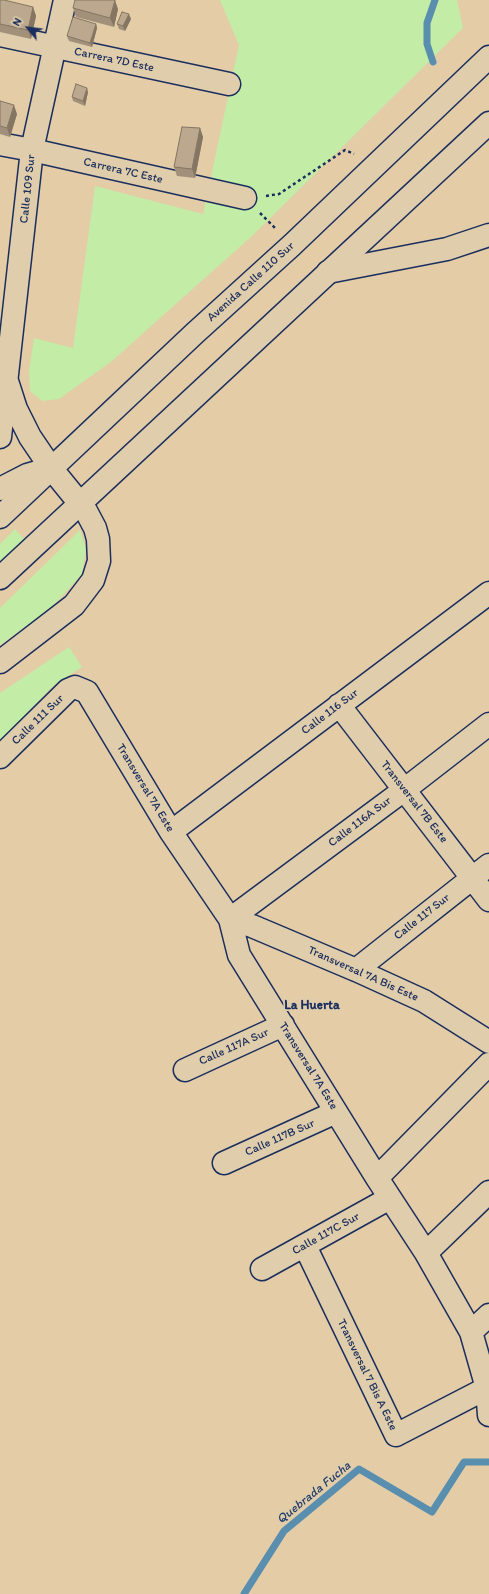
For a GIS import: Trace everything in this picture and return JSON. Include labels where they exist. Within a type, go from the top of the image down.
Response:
[{"type":"main road","name":"Calle 109 Sur","points":[[0,437],[32,150],[64,0]]},
{"type":"main road","name":"Carrera 7D Este","points":[[0,35],[229,84]]},
{"type":"main road","name":"Avenida Calle 110 Sur","points":[[0,517],[292,245],[489,57]]},
{"type":"main road","points":[[0,578],[483,128]]},
{"type":"main road","name":"Carrera 7C Este","points":[[0,144],[245,198]]},
{"type":"main road","points":[[328,272],[447,249],[489,235]]},
{"type":"main road","name":"Calle 109 Sur","points":[[7,381],[16,409],[30,437],[51,468],[80,503]]},
{"type":"main road","name":"Avenida Calle 110 Sur","points":[[0,489],[28,475],[51,468]]},
{"type":"main road","points":[[0,662],[74,605],[93,580],[99,561],[98,539],[95,528],[80,503]]},
{"type":"main road","name":"Calle 116 Sur","points":[[171,832],[489,593]]},
{"type":"main road","name":"Calle 111 Sur","points":[[0,757],[68,690],[78,688]]},
{"type":"main road","name":"Transversal 7A Este","points":[[78,688],[87,692],[171,832],[230,919],[240,955],[377,1178],[426,1253],[471,1332],[487,1388],[489,1415]]},
{"type":"main road","name":"Transversal 7B Este","points":[[339,705],[404,790],[481,872],[489,900]]},
{"type":"main road","name":"Calle 116A Sur","points":[[230,919],[404,790],[489,724]]},
{"type":"main road","name":"Calle 117 Sur","points":[[356,970],[481,872]]},
{"type":"main road","name":"Transversal 7A Bis Este","points":[[230,919],[252,926],[356,970],[424,1002],[489,1042]]},
{"type":"main road","name":"Calle 117A Sur","points":[[185,1070],[283,1025]]},
{"type":"main road","points":[[377,1178],[489,1064]]},
{"type":"main road","name":"Calle 117B Sur","points":[[224,1163],[336,1112]]},
{"type":"main road","points":[[426,1253],[489,1192]]},
{"type":"main road","name":"Calle 117C Sur","points":[[262,1270],[390,1198]]},
{"type":"main road","name":"Transversal 7 Bis A Este","points":[[305,1246],[396,1435],[487,1388]]},
{"type":"main road","points":[[471,1332],[489,1315]]},
{"type":"path","points":[[245,198],[279,194],[345,150],[358,155]]},
{"type":"path","points":[[245,198],[292,245]]},
{"type":"green space","points":[[220,0],[457,0],[463,28],[252,236],[112,361],[59,399],[42,401],[30,391],[29,371],[34,338],[73,348],[95,186],[203,214],[239,45]]},
{"type":"green space","points":[[15,529],[24,539],[0,563],[0,544]]},
{"type":"green space","points":[[80,530],[86,549],[82,574],[51,608],[0,645],[0,608]]},
{"type":"green space","points":[[69,647],[82,667],[53,686],[0,742],[0,693]]},
{"type":"building","points":[[0,0],[33,7],[28,30],[0,24]]},
{"type":"building","points":[[75,0],[115,0],[110,18],[73,8]]},
{"type":"building","points":[[122,12],[129,14],[123,26],[117,24]]},
{"type":"building","points":[[73,17],[96,24],[90,43],[67,36]]},
{"type":"building","points":[[76,84],[87,88],[83,101],[72,97]]},
{"type":"building","points":[[0,101],[14,105],[7,128],[0,126]]},
{"type":"building","points":[[182,127],[200,128],[192,169],[174,167]]},
{"type":"waterway","points":[[433,62],[427,44],[427,23],[435,0]]},
{"type":"waterway","name":"Quebrada Fucha","points":[[244,1594],[284,1531],[359,1469],[432,1512],[464,1462],[489,1462]]},
{"type":"district","name":"La Huerta","points":[[312,1006]]}]
